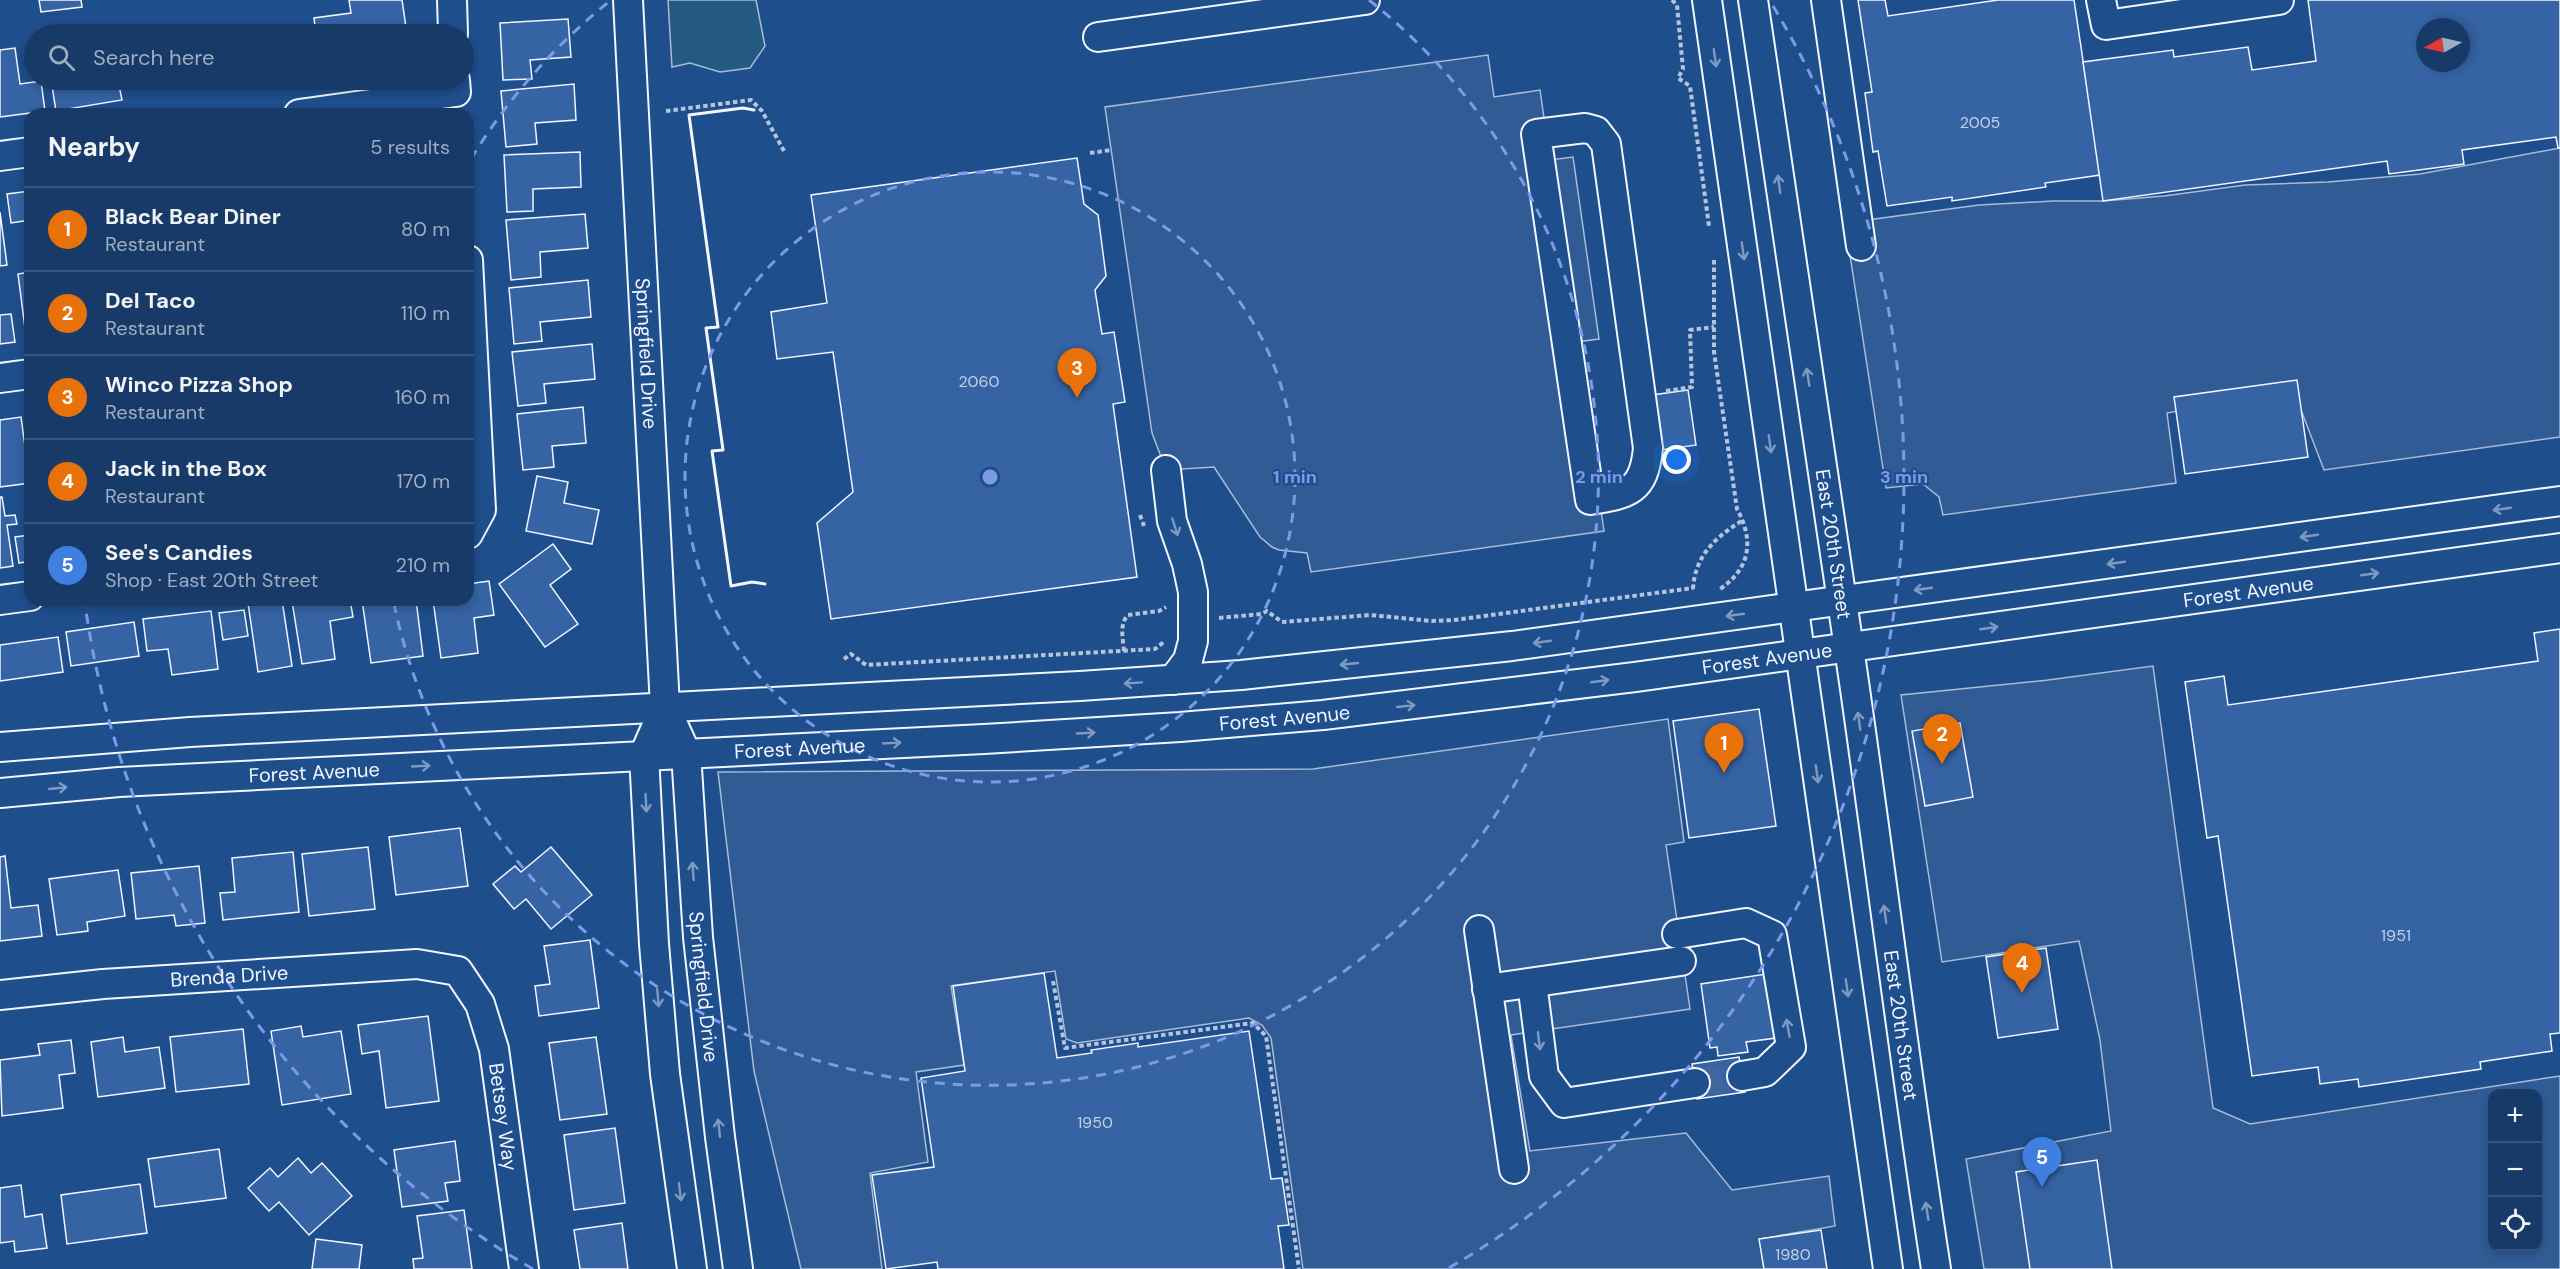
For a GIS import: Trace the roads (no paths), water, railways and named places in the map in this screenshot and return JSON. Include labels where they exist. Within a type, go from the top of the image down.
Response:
[{"type":"street","points":[[452,0],[453,24]]},
{"type":"street","name":"Springfield Drive","points":[[628,0],[665,707],[686,753],[699,937],[720,1137],[738,1269]]},
{"type":"street","points":[[1098,36],[1365,0]]},
{"type":"street","points":[[1707,0],[1888,1269]]},
{"type":"street","name":"East 20th Street","points":[[1753,0],[1842,601],[1910,1101],[1936,1269]]},
{"type":"street","points":[[1826,0],[1861,246]]},
{"type":"street","points":[[2101,0],[2106,25],[2279,0]]},
{"type":"street","points":[[349,108],[456,95]]},
{"type":"street","points":[[1585,128],[1596,131],[1606,144],[1641,394],[1648,448],[1646,469],[1638,484],[1623,493],[1590,500],[1536,134],[1585,128]]},
{"type":"street","points":[[0,156],[24,153]]},
{"type":"street","points":[[0,378],[24,375]]},
{"type":"street","points":[[474,394],[481,510],[474,523]]},
{"type":"street","points":[[1166,470],[1172,521],[1187,564],[1193,592],[1193,641],[1188,660],[1173,680]]},
{"type":"street","points":[[0,747],[179,733],[1173,680],[1457,653],[2560,501]]},
{"type":"street","name":"Forest Avenue","points":[[0,793],[118,782],[996,738],[1246,722],[1439,702],[2560,548]]},
{"type":"street","points":[[0,600],[24,597]]},
{"type":"street","name":"Springfield Drive","points":[[665,707],[644,755],[654,944],[665,1074],[692,1269]]},
{"type":"street","points":[[1677,934],[1746,923],[1772,935],[1791,1047],[1765,1072],[1742,1076]]},
{"type":"street","points":[[1479,930],[1514,1169]]},
{"type":"street","points":[[1487,989],[1682,961]]},
{"type":"street","name":"Brenda Drive","points":[[0,995],[103,984],[417,964],[458,971]]},
{"type":"street","name":"Betsey Way","points":[[458,971],[480,1004],[494,1049],[524,1269]]},
{"type":"street","points":[[1532,983],[1544,1076],[1564,1103],[1695,1083]]},
{"type":"street","points":[[1864,1107],[1910,1101]]},
{"type":"street","points":[[1870,1140],[1915,1131]]},
{"type":"tunnel","points":[[1695,1083],[1742,1076]]},
{"type":"place","name":"Winco Pizza Shop","points":[[1077,398]]},
{"type":"place","name":"Del Taco","points":[[1942,764]]},
{"type":"place","name":"Black Bear Diner","points":[[1724,773]]},
{"type":"place","name":"Jack in the Box","points":[[2022,993]]},
{"type":"place","name":"See's Candies","points":[[2042,1187]]}]
